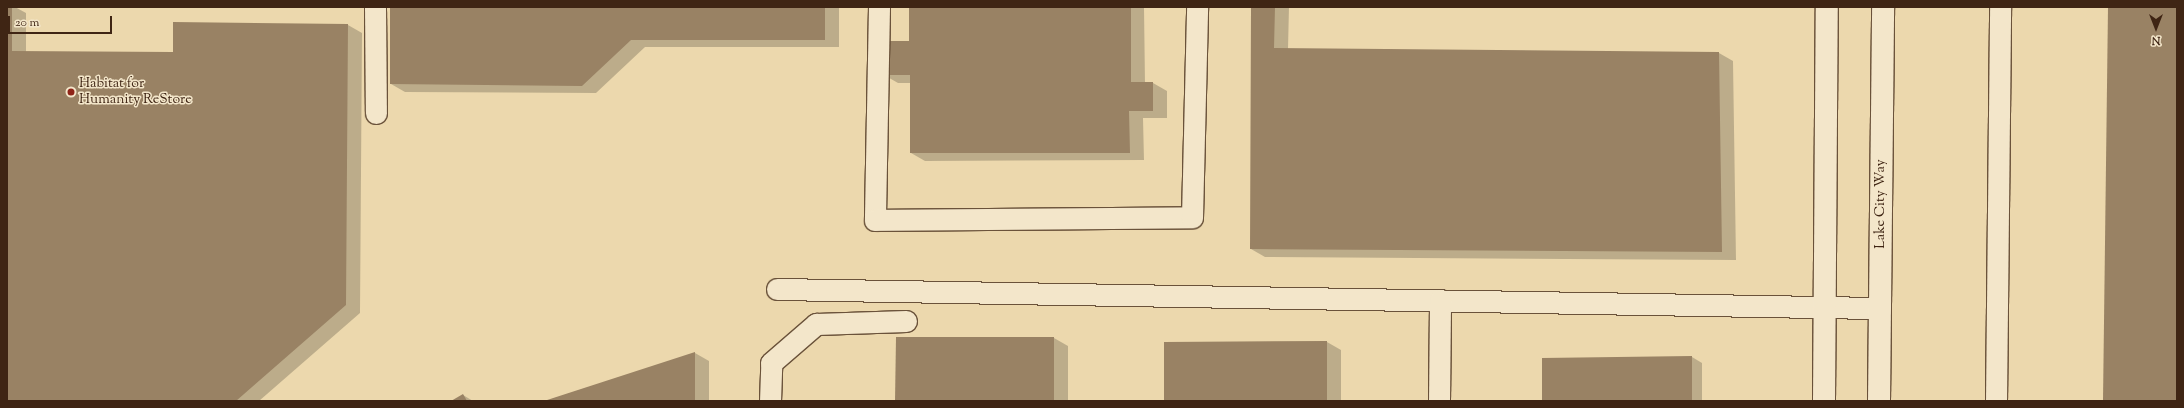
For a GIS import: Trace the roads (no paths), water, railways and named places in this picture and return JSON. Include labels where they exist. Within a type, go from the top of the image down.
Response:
[{"type":"street","points":[[1824,401],[1827,7]]},
{"type":"street","name":"Lake City Way","points":[[1880,401],[1883,7]]},
{"type":"lane","points":[[375,7],[376,113]]},
{"type":"lane","points":[[879,7],[875,220],[1192,217],[1197,7]]},
{"type":"lane","points":[[1996,401],[2000,7]]},
{"type":"lane","points":[[777,289],[1880,308]]},
{"type":"lane","points":[[1439,401],[1440,300]]},
{"type":"lane","points":[[770,401],[771,363],[816,324],[906,321]]},
{"type":"place","name":"Habitat for Humanity ReStore","points":[[71,92]]}]
